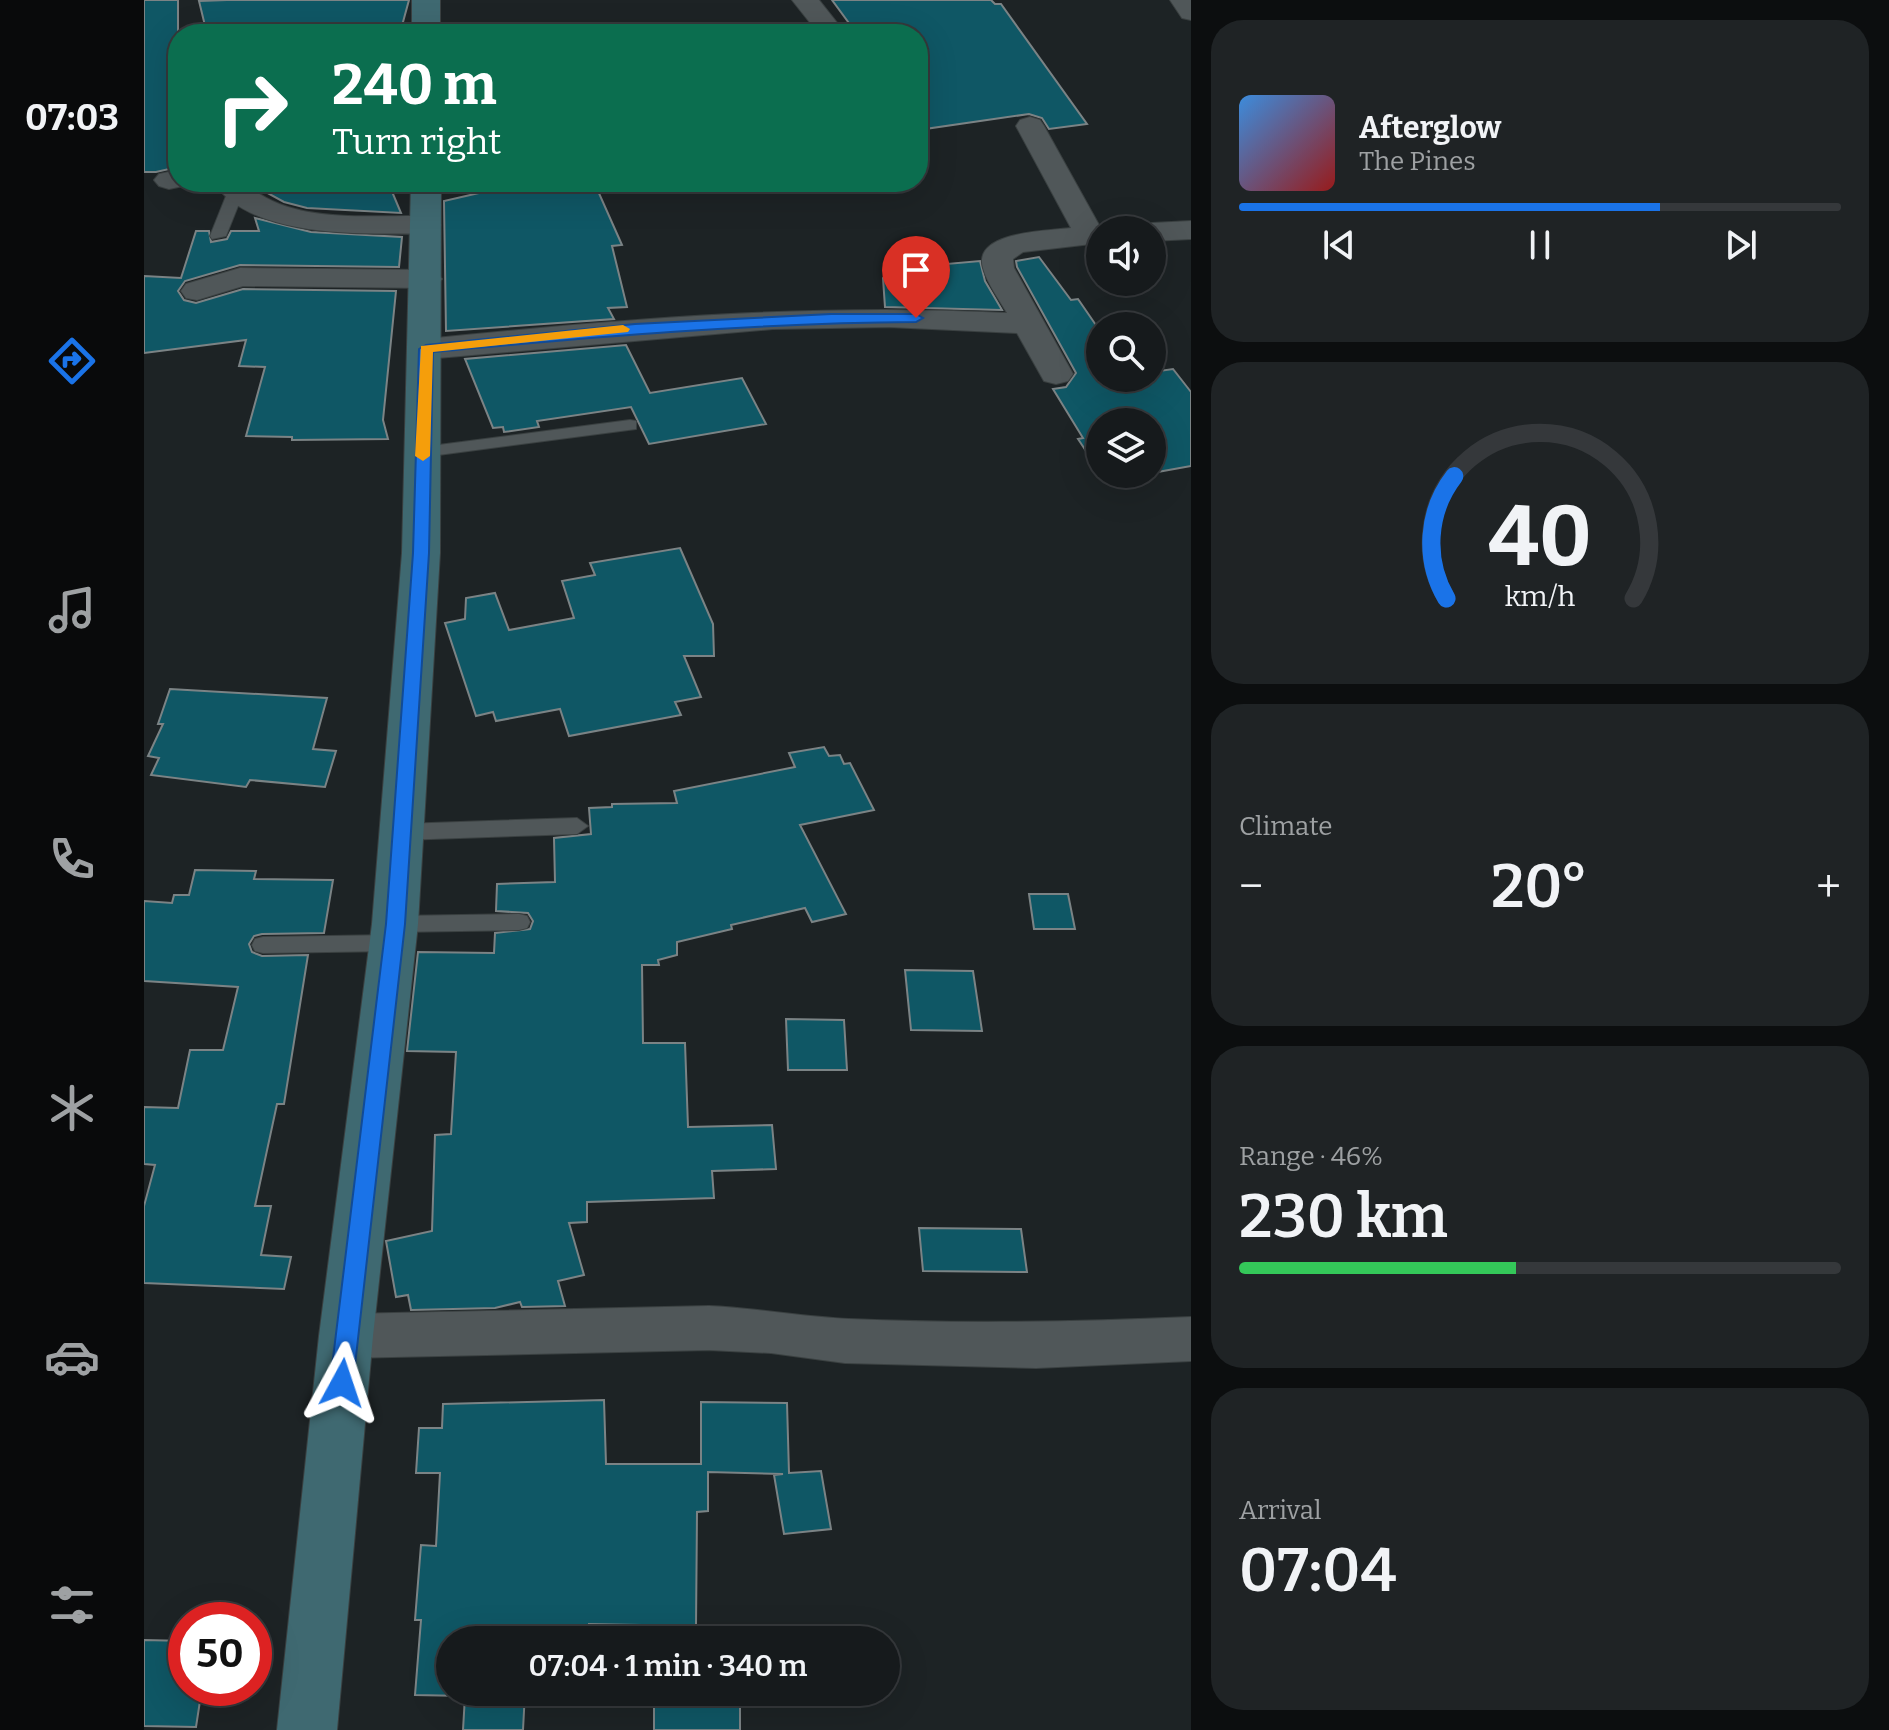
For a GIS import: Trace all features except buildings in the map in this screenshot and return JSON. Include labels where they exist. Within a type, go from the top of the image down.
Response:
[{"type":"main road","points":[[426,0],[426,24]]},
{"type":"main road","points":[[307,1730],[346,1336],[394,934],[402,832],[421,553],[426,203]]},
{"type":"street","points":[[805,0],[825,24]]},
{"type":"street","points":[[1183,0],[1191,12]]},
{"type":"street","points":[[1030,126],[1086,219]]},
{"type":"street","points":[[243,192],[290,217],[426,203]]},
{"type":"street","points":[[1166,231],[1191,230]]},
{"type":"street","points":[[1056,374],[998,268],[997,257],[1007,247],[1020,243],[1086,235]]},
{"type":"street","points":[[197,291],[240,277],[426,279]]},
{"type":"street","points":[[426,349],[635,328],[831,318],[888,317],[1029,324]]},
{"type":"street","points":[[346,1336],[709,1328],[771,1331],[845,1341],[1036,1346],[1191,1339]]},
{"type":"lane","points":[[218,236],[230,192]]},
{"type":"lane","points":[[423,452],[630,425]]},
{"type":"lane","points":[[402,832],[577,826]]},
{"type":"lane","points":[[263,945],[519,922]]},
{"type":"slow traffic","points":[[423,456],[426,349],[623,329]]},
{"type":"route","points":[[342,1383],[395,924],[421,553],[426,349],[635,328],[831,318],[916,318]]}]
